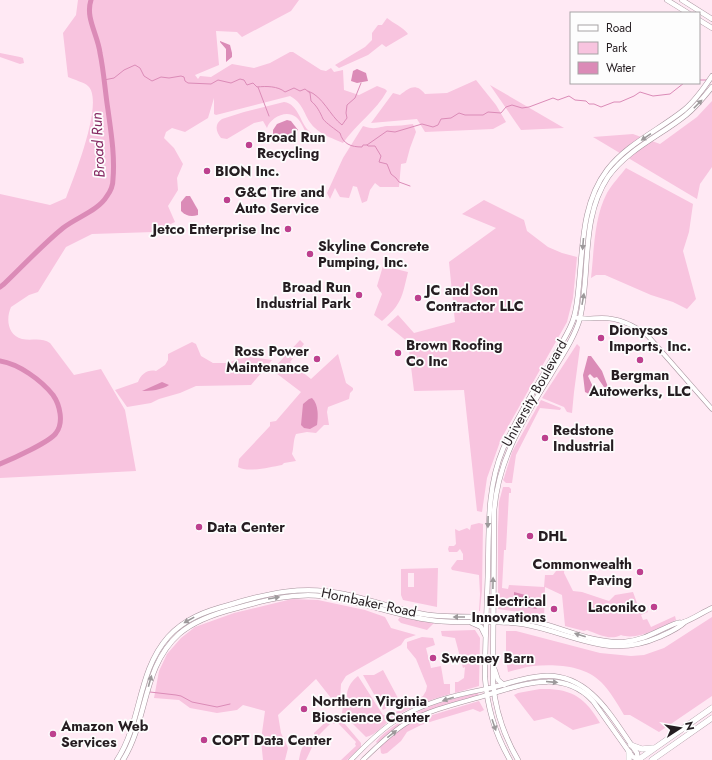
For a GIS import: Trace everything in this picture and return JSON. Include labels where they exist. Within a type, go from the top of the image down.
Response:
[{"type":"highway","points":[[638,760],[712,708]]},
{"type":"highway","points":[[652,760],[712,718]]},
{"type":"highway","points":[[631,745],[644,749],[657,746]]},
{"type":"highway","points":[[629,752],[629,760]]},
{"type":"main road","points":[[667,0],[686,12]]},
{"type":"main road","points":[[682,0],[712,19]]},
{"type":"main road","points":[[700,21],[712,28]]},
{"type":"main road","name":"University Boulevard","points":[[510,760],[495,728],[486,696],[486,619],[489,511],[492,484],[497,465],[509,436],[561,343],[577,318],[584,227],[596,188],[606,170],[620,156],[685,109],[712,76]]},
{"type":"main road","name":"University Boulevard","points":[[518,760],[503,731],[496,707],[493,687],[494,512],[496,495],[503,465],[513,439],[558,362],[577,318],[584,291],[590,224],[595,204],[604,184],[624,159],[686,115],[703,98],[712,86]]},
{"type":"main road","name":"Hornbaker Road","points":[[117,760],[130,735],[149,668],[160,647],[172,633],[184,623],[200,614],[252,598],[281,592],[317,590],[344,594],[421,614],[493,619],[532,626],[595,644],[613,647],[633,646],[645,643],[680,627],[685,622],[712,608]]},
{"type":"main road","name":"Hornbaker Road","points":[[123,760],[132,744],[156,664],[170,643],[182,632],[197,622],[229,610],[278,597],[304,595],[347,600],[402,615],[431,621],[469,622],[486,619]]},
{"type":"main road","points":[[469,622],[481,627],[486,637]]},
{"type":"main road","points":[[493,665],[498,680],[504,685]]},
{"type":"main road","points":[[486,689],[542,676],[560,677],[569,682],[593,701],[632,756],[638,760]]},
{"type":"main road","points":[[486,696],[503,690],[541,681],[569,682],[582,685],[597,699],[631,745],[637,754],[638,760]]},
{"type":"main road","points":[[496,707],[498,697],[503,690]]},
{"type":"main road","points":[[135,717],[140,718]]},
{"type":"street","points":[[577,318],[615,319],[639,329],[652,341],[712,409]]},
{"type":"street","points":[[351,760],[385,728],[411,711],[453,697],[486,689]]},
{"type":"street","points":[[363,760],[386,738],[407,723],[430,713],[486,696]]},
{"type":"green space","points":[[78,0],[299,0],[291,11],[242,37],[237,32],[216,31],[219,65],[195,75],[198,79],[200,76],[211,77],[232,64],[254,68],[270,63],[290,52],[293,52],[321,70],[326,71],[331,68],[334,72],[343,70],[344,90],[359,95],[377,86],[387,91],[377,105],[343,143],[325,135],[315,128],[308,120],[299,103],[290,96],[216,115],[214,114],[214,98],[208,118],[185,132],[172,128],[166,132],[164,138],[174,148],[183,164],[177,178],[178,190],[168,206],[175,222],[154,232],[92,234],[66,247],[38,292],[29,295],[11,307],[8,316],[9,326],[13,334],[26,340],[40,340],[50,343],[74,375],[101,369],[125,410],[136,471],[0,478],[0,194],[50,205],[66,198],[81,158],[93,107],[92,94],[88,86],[68,77],[63,33],[76,15]]},
{"type":"green space","points":[[387,18],[401,27],[408,34],[386,47],[382,44],[368,55],[339,68],[335,65],[365,47],[372,40],[372,33],[378,25],[382,25]]},
{"type":"green space","points":[[0,53],[23,58],[24,63],[20,64],[0,57]]},
{"type":"green space","points":[[476,80],[496,105],[506,122],[493,129],[425,132],[417,119],[371,123],[393,93],[400,95],[410,88],[416,87],[425,94],[447,93]]},
{"type":"green space","points":[[490,85],[564,128],[521,130]]},
{"type":"green space","points":[[712,101],[712,167],[700,184],[697,199],[593,137],[633,134],[660,144],[697,117]]},
{"type":"green space","points":[[284,102],[293,106],[307,128],[316,136],[308,136],[298,119],[288,114],[283,114],[275,118],[271,121],[267,128],[263,121],[254,123],[227,139],[221,138],[218,133],[217,126],[219,121],[222,119]]},
{"type":"green space","points":[[413,124],[416,132],[406,163],[401,164],[399,187],[380,187],[375,183],[370,190],[367,201],[362,203],[357,187],[353,186],[349,198],[340,197],[335,188],[330,199],[327,193],[343,158],[363,126],[375,128]]},
{"type":"green space","points":[[626,168],[693,204],[689,232],[683,251],[696,299],[687,309],[605,275],[596,275],[591,278],[595,235],[599,213],[607,193]]},
{"type":"green space","points":[[484,200],[524,220],[527,231],[548,247],[577,257],[573,298],[567,322],[501,439],[487,478],[482,512],[477,511],[464,390],[414,391],[408,342],[387,325],[398,315],[414,333],[455,322],[449,262],[496,228],[462,214]]},
{"type":"green space","points":[[383,266],[408,272],[400,300],[394,310],[382,321],[374,315],[382,294],[377,286]]},
{"type":"green space","points":[[300,340],[304,344],[290,362],[311,379],[338,354],[346,383],[353,388],[349,399],[328,407],[327,412],[329,425],[324,425],[316,433],[307,432],[296,434],[292,454],[296,461],[259,469],[242,469],[238,467],[239,459],[270,426],[270,422],[276,421],[301,392],[272,370]]},
{"type":"green space","points":[[192,342],[196,344],[201,356],[213,363],[228,363],[238,359],[250,357],[272,360],[251,385],[196,386],[151,403],[127,407],[115,390],[138,382],[143,374],[148,371],[156,371],[165,365],[168,360],[168,354]]},
{"type":"green space","points":[[577,344],[580,347],[572,413],[567,412],[564,407],[542,398]]},
{"type":"green space","points":[[541,400],[561,408],[560,410],[540,408],[516,455],[512,483],[506,483],[503,480],[512,452]]},
{"type":"green space","points":[[503,487],[509,487],[511,489],[511,493],[509,493],[502,588],[508,589],[509,585],[544,587],[545,575],[553,575],[565,563],[564,573],[573,591],[582,592],[609,601],[615,595],[633,592],[637,603],[644,604],[648,612],[641,615],[643,620],[647,619],[651,627],[675,616],[676,620],[641,635],[634,636],[621,635],[617,637],[608,637],[587,630],[584,631],[565,626],[562,595],[545,587],[544,619],[519,612],[498,609],[499,502]]},
{"type":"green space","points":[[479,523],[483,524],[482,590],[480,611],[479,575],[452,570],[451,568],[457,560],[463,560],[463,554],[460,549],[457,552],[449,552],[448,549],[449,546],[454,546],[456,544],[455,529],[459,531],[467,528],[470,530],[471,525]]},
{"type":"green space","points":[[438,568],[437,607],[403,600],[401,595],[401,569]],"holes":[[[408,573],[414,573],[414,587],[408,587]]]},
{"type":"green space","points":[[292,599],[318,600],[365,610],[385,617],[391,628],[416,635],[405,639],[401,645],[346,676],[341,684],[340,701],[335,703],[316,679],[278,715],[281,733],[288,748],[285,760],[263,760],[261,740],[265,711],[243,705],[237,710],[217,713],[190,708],[179,700],[154,698],[159,671],[167,654],[181,638],[195,627],[234,613]]},
{"type":"green space","points":[[400,617],[434,623],[427,630],[401,623],[398,620]]},
{"type":"green space","points":[[712,617],[712,696],[659,732],[630,715],[624,715],[613,697],[601,682],[586,672],[569,667],[542,665],[530,666],[508,672],[506,659],[506,631],[516,631],[600,653],[631,656],[644,655],[664,648]]},
{"type":"green space","points":[[475,630],[480,638],[479,686],[455,693],[455,682],[458,682],[464,678],[465,667],[463,668],[455,638],[442,636],[441,631]]},
{"type":"green space","points":[[422,637],[433,638],[435,645],[426,648],[431,668],[441,666],[444,684],[450,684],[450,694],[402,712],[374,734],[366,737],[342,713],[343,706],[347,706],[350,703],[347,696],[348,688],[352,681],[358,676],[383,715],[386,715],[392,711],[394,713],[423,696],[427,686],[416,659],[407,648],[407,642]]},
{"type":"green space","points":[[383,670],[399,700],[383,710],[363,675],[374,675]]},
{"type":"green space","points":[[540,689],[569,692],[589,707],[600,723],[573,730],[552,717],[534,721],[514,695]]},
{"type":"green space","points":[[478,693],[479,696],[419,714],[397,727],[377,743],[376,742],[382,735],[404,719],[424,709]]},
{"type":"green space","points":[[479,701],[484,710],[480,712],[473,709],[421,725],[407,732],[401,741],[387,753],[381,753],[380,746],[400,729],[419,719]]},
{"type":"green space","points":[[331,717],[339,717],[361,743],[361,747],[347,760],[341,760],[356,746],[356,742],[337,722],[334,724],[332,722],[316,738],[316,740],[314,737],[314,733]]},
{"type":"green space","points":[[309,742],[313,745],[306,760],[299,760],[303,746]]},
{"type":"water","points":[[220,41],[230,45],[232,57],[226,62],[226,49]]},
{"type":"water","points":[[357,69],[366,73],[368,81],[357,83],[351,81],[353,71]]},
{"type":"water","points":[[287,120],[291,121],[298,130],[281,140],[273,134],[273,130],[277,124]]},
{"type":"water","points":[[186,196],[190,196],[198,210],[198,215],[189,216],[181,211],[181,202]]},
{"type":"water","points":[[588,356],[591,356],[602,371],[608,387],[606,390],[597,377],[594,378],[590,374],[588,376],[595,394],[585,392],[583,375]]},
{"type":"water","points":[[162,382],[169,385],[159,389],[142,391]]},
{"type":"water","points":[[312,398],[316,404],[318,418],[317,425],[310,429],[304,428],[301,425],[303,404]]},
{"type":"water","points":[[514,592],[529,596],[537,609],[514,605]]},
{"type":"waterway","name":"Broad Run","points":[[0,287],[63,228],[98,206],[107,196],[112,186],[113,162],[111,135],[99,46],[91,20],[91,0]]},
{"type":"waterway","points":[[104,80],[114,78],[124,70],[135,65],[140,68],[144,76],[152,81],[161,77],[169,78],[181,76],[184,77],[185,81],[188,83],[211,84],[218,80],[231,83],[240,79],[244,80],[247,85],[253,83],[257,87],[275,88],[285,92],[294,88],[300,91],[305,89],[310,93],[311,101],[318,109],[323,119],[340,133],[343,140],[348,144],[362,147],[387,131],[395,132],[422,124],[433,127],[438,125],[441,119],[451,118],[459,113],[465,115],[483,115],[488,112],[501,113],[506,107],[512,105],[522,108],[529,107],[553,98],[558,100],[569,96],[575,100],[586,101],[589,104],[594,104],[601,107],[614,102],[620,102],[640,92],[653,96],[670,94],[683,84]]},
{"type":"waterway","points":[[700,80],[707,80]]},
{"type":"waterway","points":[[308,91],[318,97],[342,125],[347,118],[347,105],[355,98],[361,83]]},
{"type":"waterway","points":[[258,87],[269,116]]},
{"type":"waterway","points":[[367,145],[375,146],[381,156],[379,162],[387,164],[391,174],[399,182],[410,186]]},
{"type":"waterway","name":"Broad Run","points":[[0,361],[15,365],[36,378],[53,395],[60,414],[60,424],[56,433],[52,437],[30,450],[0,464]]},
{"type":"waterway","points":[[150,692],[181,696],[192,702],[217,707],[230,704]]},
{"type":"place","name":"Broad Run Recycling","points":[[249,145]]},
{"type":"place","name":"BION Inc.","points":[[207,171]]},
{"type":"place","name":"G&C Tire and Auto Service","points":[[227,200]]},
{"type":"place","name":"Jetco Enterprise Inc","points":[[288,229]]},
{"type":"place","name":"Skyline Concrete Pumping, Inc.","points":[[310,254]]},
{"type":"place","name":"Broad Run Industrial Park","points":[[359,295]]},
{"type":"place","name":"JC and Son Contractor LLC","points":[[418,298]]},
{"type":"place","name":"Dionysos Imports, Inc.","points":[[601,338]]},
{"type":"place","name":"Brown Roofing Co Inc","points":[[398,353]]},
{"type":"place","name":"Ross Power Maintenance","points":[[317,359]]},
{"type":"place","name":"Bergman Autowerks, LLC","points":[[640,360]]},
{"type":"place","name":"Redstone Industrial","points":[[545,438]]},
{"type":"place","name":"Data Center","points":[[199,527]]},
{"type":"place","name":"DHL","points":[[530,536]]},
{"type":"place","name":"Commonwealth Paving","points":[[640,572]]},
{"type":"place","name":"Laconiko","points":[[654,607]]},
{"type":"place","name":"Electrical Innovations","points":[[554,609]]},
{"type":"place","name":"Sweeney Barn","points":[[433,658]]},
{"type":"place","name":"Northern Virginia Bioscience Center","points":[[304,709]]},
{"type":"place","name":"Amazon Web Services","points":[[53,734]]},
{"type":"place","name":"COPT Data Center","points":[[204,740]]}]
